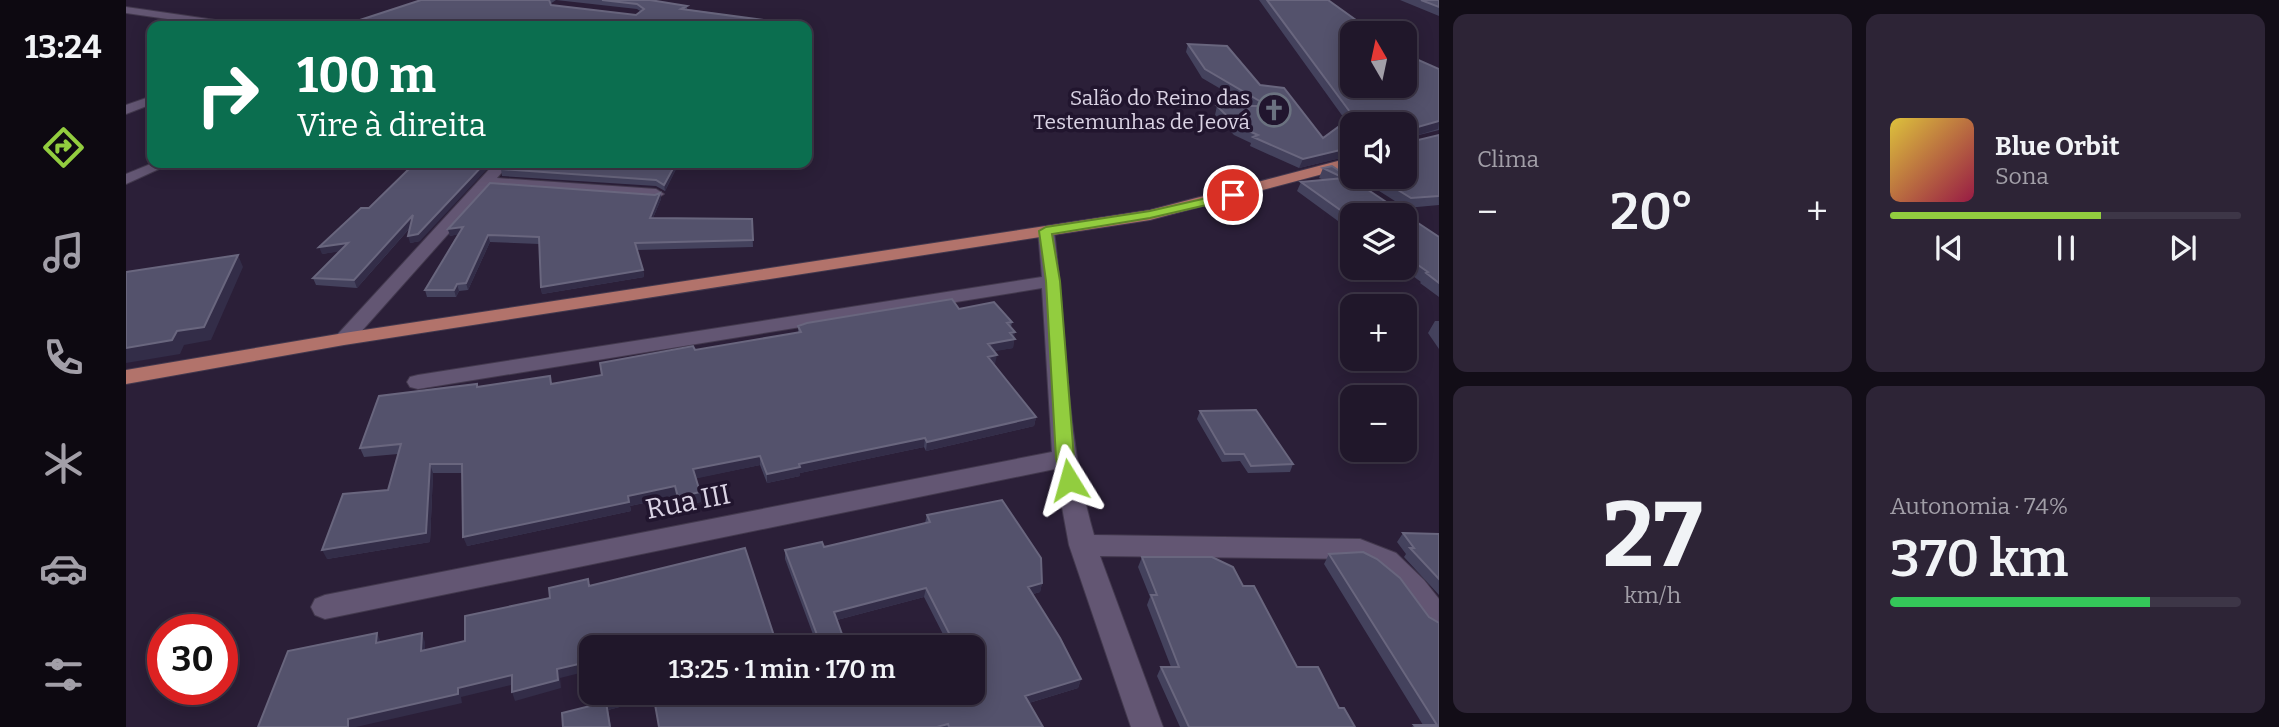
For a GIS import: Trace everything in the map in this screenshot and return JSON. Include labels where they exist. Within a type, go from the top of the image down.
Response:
[{"type":"main road","points":[[126,377],[344,339],[1176,209],[1340,164]]},
{"type":"street","points":[[126,10],[202,21]]},
{"type":"street","points":[[126,110],[147,102]]},
{"type":"street","points":[[1330,167],[1340,174]]},
{"type":"street","points":[[126,178],[152,168]]},
{"type":"street","points":[[344,339],[498,168]]},
{"type":"street","points":[[485,182],[656,194]]},
{"type":"street","points":[[1046,231],[1053,281],[1065,458],[1082,545],[1147,727]]},
{"type":"street","points":[[418,382],[1053,281]]},
{"type":"street","name":"Rua III","points":[[325,607],[1065,458]]},
{"type":"street","points":[[1082,545],[1360,549],[1380,555],[1394,566],[1411,583],[1439,622]]},
{"type":"building","points":[[421,0],[549,0],[551,5],[636,15],[644,9],[637,4],[602,0],[650,0],[687,6],[681,9],[771,21],[357,21]]},
{"type":"building","points":[[1267,0],[1328,0],[1357,21],[1340,21],[1340,98],[1418,98],[1418,60],[1439,69],[1439,121],[1417,127],[1417,112],[1350,112]]},
{"type":"building","points":[[1421,0],[1439,0],[1439,7]]},
{"type":"building","points":[[1188,44],[1227,46],[1260,85],[1284,88],[1323,138],[1340,126],[1340,150],[1303,159],[1253,137],[1258,135],[1237,126],[1217,106],[1268,106],[1205,69]]},
{"type":"building","points":[[1439,135],[1439,196],[1411,198],[1396,189],[1417,189],[1417,140]]},
{"type":"building","points":[[1332,166],[1340,171],[1340,176],[1323,168]]},
{"type":"building","points":[[410,168],[480,168],[418,234],[408,236],[413,215],[354,280],[313,278],[348,243],[319,247],[361,208],[369,208]]},
{"type":"building","points":[[673,168],[664,185],[656,180],[501,169]]},
{"type":"building","points":[[1340,178],[1340,189],[1367,189],[1388,203],[1340,203],[1340,210],[1301,182]]},
{"type":"building","points":[[490,183],[655,195],[660,193],[650,218],[752,219],[753,240],[635,243],[643,270],[541,287],[539,237],[488,235],[466,283],[457,284],[454,290],[425,290],[463,227],[448,229]]},
{"type":"building","points":[[1417,222],[1439,237],[1439,283],[1426,273],[1428,272],[1417,264]]},
{"type":"building","points":[[238,255],[204,327],[177,331],[172,340],[126,348],[126,272]]},
{"type":"building","points":[[952,299],[959,309],[994,302],[1012,322],[1007,323],[1015,332],[1010,333],[1015,339],[988,344],[997,355],[988,357],[1036,417],[927,442],[925,438],[799,464],[800,467],[767,474],[760,456],[693,469],[700,492],[678,497],[675,486],[628,496],[629,502],[463,537],[462,464],[430,464],[426,533],[322,550],[343,494],[388,490],[401,444],[360,448],[379,396],[477,384],[477,387],[550,376],[551,384],[602,375],[600,363],[693,346],[695,350],[801,332],[798,326],[807,323]]},
{"type":"building","points":[[1256,410],[1293,464],[1251,466],[1244,454],[1225,454],[1200,411]]},
{"type":"building","points":[[1002,500],[1041,558],[1042,583],[1028,587],[1060,638],[1081,679],[1025,696],[1043,727],[949,727],[948,724],[937,727],[659,727],[655,705],[985,705],[985,635],[950,635],[926,588],[834,612],[842,635],[817,635],[785,550],[822,542],[824,547],[930,522],[927,515]]},
{"type":"building","points":[[1403,533],[1439,534],[1439,579],[1410,548],[1414,548]]},
{"type":"building","points":[[745,548],[774,635],[579,635],[579,664],[557,669],[558,680],[512,692],[512,675],[458,688],[458,694],[348,719],[348,727],[258,727],[288,651],[377,633],[376,643],[422,633],[421,651],[465,641],[465,616],[550,598],[549,588],[588,579],[589,586]]},
{"type":"building","points":[[1363,552],[1377,559],[1400,578],[1429,617],[1439,623],[1439,727],[1414,725],[1437,725],[1329,554]]},
{"type":"building","points":[[1142,557],[1212,557],[1233,567],[1243,586],[1254,586],[1297,667],[1318,667],[1339,708],[1344,708],[1355,727],[1189,727],[1161,667],[1179,667],[1151,595],[1157,595]]},
{"type":"building","points":[[594,705],[606,705],[610,727],[563,727],[562,713]]},
{"type":"place","name":"Salão do Reino das Testemunhas de Jeová","points":[[1274,110]]},
{"type":"route","points":[[1069,480],[1065,458],[1053,281],[1046,231],[1150,215],[1233,195]]}]
